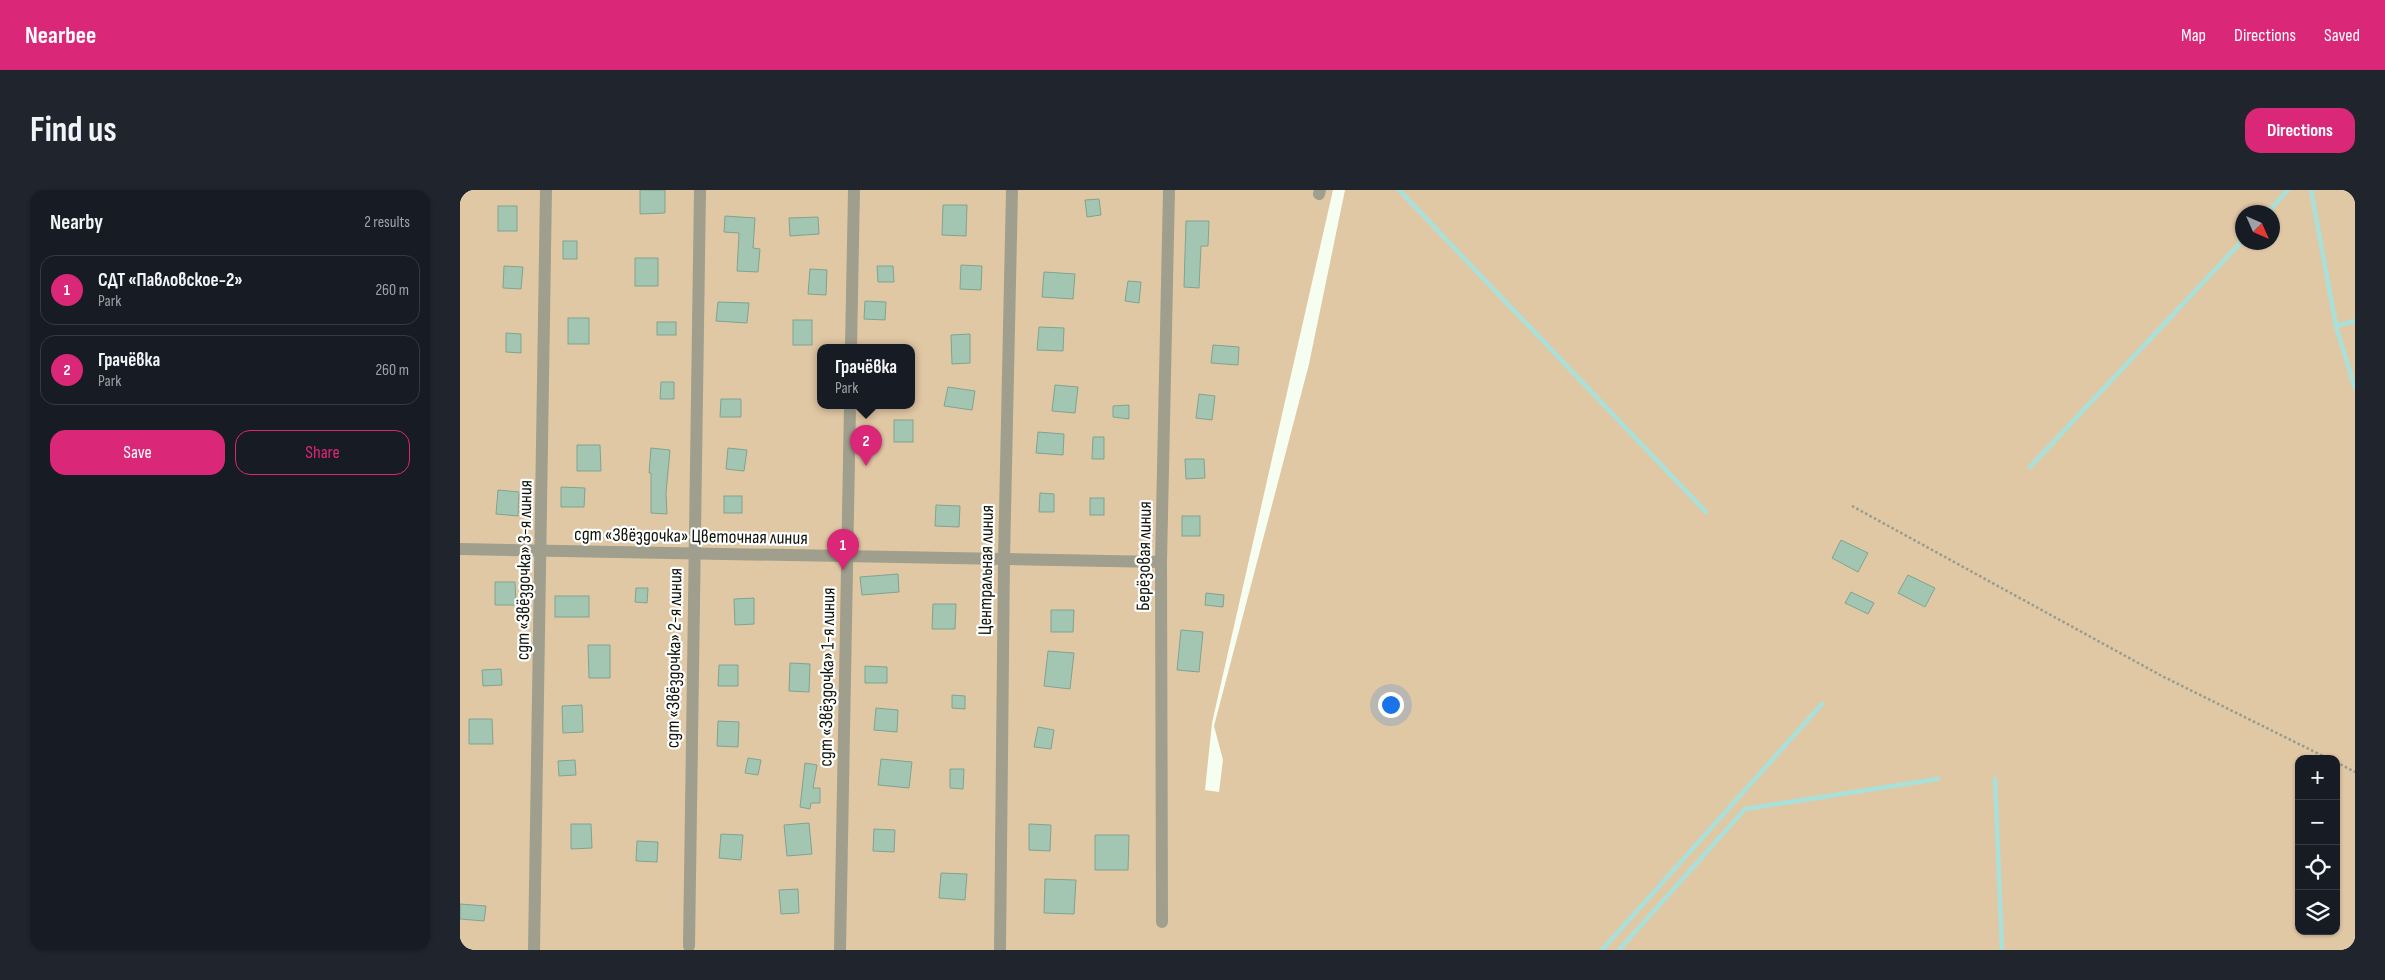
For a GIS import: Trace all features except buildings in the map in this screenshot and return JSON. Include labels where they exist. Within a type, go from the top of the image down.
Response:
[{"type":"street","name":"сдт «Звёздочка» 3-я линия","points":[[534,950],[542,551],[546,190]]},
{"type":"street","name":"сдт «Звёздочка» 2-я линия","points":[[689,946],[693,554],[700,190]]},
{"type":"street","points":[[851,344],[854,190]]},
{"type":"street","name":"Центральная линия","points":[[1000,950],[1004,560],[1012,190]]},
{"type":"street","name":"Берёзовая линия","points":[[1162,922],[1162,562],[1169,190]]},
{"type":"street","name":"сдт «Звёздочка» 1-я линия","points":[[840,950],[850,409]]},
{"type":"street","name":"сдт «Звёздочка» Цветочная линия","points":[[460,549],[1162,562]]},
{"type":"path","points":[[1852,506],[2162,676],[2321,755]]},
{"type":"path","points":[[2340,764],[2355,772]]},
{"type":"shaded area","points":[[460,190],[1333,190],[1212,723],[1205,790],[1219,792],[1223,760],[1214,726],[1309,364],[1345,190],[2355,190],[2355,950],[460,950]]},
{"type":"waterway","points":[[1399,190],[1706,512]]},
{"type":"waterway","points":[[2274,205],[2288,190]]},
{"type":"waterway","points":[[2311,190],[2336,326],[2355,388]]},
{"type":"waterway","points":[[2030,467],[2235,248]]},
{"type":"waterway","points":[[2336,326],[2355,321]]},
{"type":"waterway","points":[[1602,950],[1822,704]]},
{"type":"waterway","points":[[1619,950],[1745,809],[1938,779]]},
{"type":"waterway","points":[[1995,779],[2002,950]]},
{"type":"place","name":"Грачёвка","points":[[866,466]]},
{"type":"place","name":"СДТ «Павловское-2»","points":[[843,570]]}]
